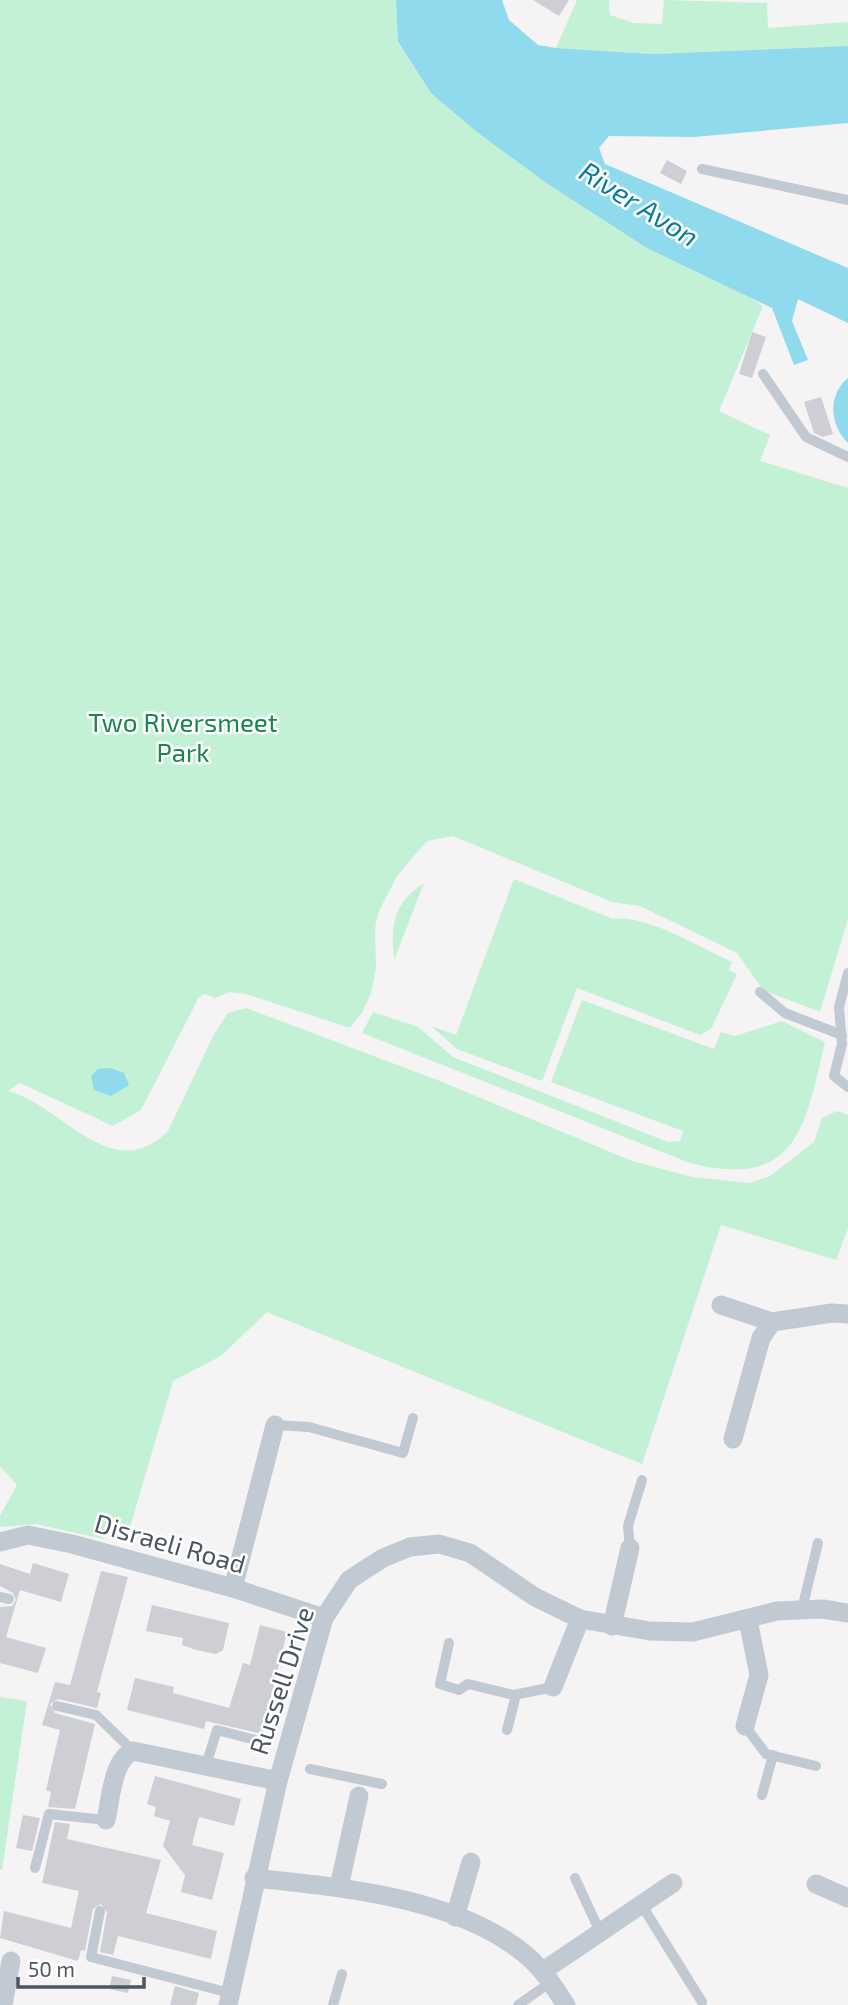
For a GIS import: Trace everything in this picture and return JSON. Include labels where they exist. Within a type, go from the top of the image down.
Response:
[{"type":"street","points":[[721,1305],[772,1322],[832,1313],[848,1314]]},
{"type":"street","points":[[733,1439],[761,1338],[772,1322]]},
{"type":"street","points":[[233,1588],[275,1424]]},
{"type":"street","name":"Disraeli Road","points":[[0,1542],[28,1535],[233,1588],[324,1619]]},
{"type":"street","name":"Russell Drive","points":[[229,1999],[254,1878],[278,1781],[324,1619],[349,1580],[383,1558],[410,1547],[439,1545],[470,1553],[535,1597],[580,1619],[650,1631],[693,1632],[777,1611],[802,1609],[848,1613]]},
{"type":"street","points":[[612,1626],[630,1549]]},
{"type":"street","points":[[553,1686],[580,1619]]},
{"type":"street","points":[[745,1726],[759,1675],[748,1620]]},
{"type":"street","points":[[106,1820],[119,1765],[125,1754],[134,1751],[278,1781]]},
{"type":"street","points":[[339,1887],[361,1788]]},
{"type":"street","points":[[455,1917],[471,1862]]},
{"type":"street","points":[[254,1878],[339,1887],[394,1898],[455,1917],[518,1949],[547,1977],[566,2005]]},
{"type":"street","points":[[547,1977],[600,1932],[673,1883]]},
{"type":"street","points":[[817,1884],[848,1898]]},
{"type":"street","points":[[3,2005],[11,1961]]},
{"type":"lane","points":[[702,169],[848,200]]},
{"type":"lane","points":[[763,374],[806,437],[819,446],[848,457]]},
{"type":"lane","points":[[848,973],[839,1007],[842,1035],[834,1076],[848,1087]]},
{"type":"lane","points":[[760,992],[785,1013],[842,1035]]},
{"type":"lane","points":[[275,1424],[309,1427],[403,1453],[413,1418]]},
{"type":"lane","points":[[630,1549],[628,1526],[642,1480]]},
{"type":"lane","points":[[802,1609],[818,1543]]},
{"type":"lane","points":[[449,1643],[440,1684],[459,1690],[468,1684],[516,1695],[553,1686]]},
{"type":"lane","points":[[507,1730],[516,1695]]},
{"type":"lane","points":[[58,1706],[96,1715],[134,1751]]},
{"type":"lane","points":[[745,1726],[766,1754],[816,1766]]},
{"type":"lane","points":[[206,1765],[217,1730],[255,1740]]},
{"type":"lane","points":[[762,1796],[774,1755]]},
{"type":"lane","points":[[310,1769],[361,1788],[382,1784]]},
{"type":"lane","points":[[35,1868],[49,1814],[106,1820]]},
{"type":"lane","points":[[575,1878],[600,1932]]},
{"type":"lane","points":[[641,1904],[702,2002]]},
{"type":"lane","points":[[100,1911],[90,1957],[229,1999]]},
{"type":"lane","points":[[333,2005],[342,1974]]},
{"type":"lane","points":[[518,2005],[547,1977]]},
{"type":"green space","name":"Two Riversmeet Park","points":[[0,0],[396,0],[398,43],[431,93],[763,306],[719,411],[770,435],[760,461],[848,488],[848,919],[820,1012],[763,990],[737,953],[640,906],[612,902],[453,836],[427,841],[397,876],[378,913],[375,929],[376,969],[371,993],[363,1011],[350,1028],[246,994],[229,992],[215,998],[205,994],[199,997],[141,1110],[113,1126],[20,1083],[8,1091],[29,1099],[88,1138],[107,1147],[127,1150],[147,1146],[168,1131],[214,1034],[228,1013],[246,1008],[440,1081],[632,1161],[692,1177],[750,1183],[770,1176],[814,1142],[822,1118],[837,1111],[848,1115],[848,1228],[836,1260],[721,1225],[642,1464],[267,1312],[221,1356],[173,1381],[128,1534],[107,1530],[103,1539],[36,1524],[0,1527],[0,1516],[17,1485],[0,1466]]},
{"type":"green space","points":[[577,0],[609,0],[610,15],[634,23],[662,24],[664,0],[767,3],[768,28],[848,22],[848,46],[653,54],[556,48]]},
{"type":"green space","points":[[514,879],[613,919],[626,919],[657,927],[732,962],[729,970],[737,974],[711,1029],[700,1035],[577,988],[542,1081],[457,1049],[431,1026],[456,1035]]},
{"type":"green space","points":[[424,883],[394,960],[396,917],[405,899]]},
{"type":"green space","points":[[582,1000],[714,1049],[721,1032],[735,1036],[782,1021],[825,1042],[810,1101],[801,1126],[790,1145],[774,1160],[753,1168],[725,1169],[690,1163],[362,1033],[373,1012],[418,1027],[453,1057],[668,1142],[680,1141],[683,1131],[551,1082]]},
{"type":"green space","points":[[0,1697],[27,1701],[2,1870],[0,1870]]},
{"type":"water","name":"River Avon","points":[[396,0],[502,0],[509,20],[538,45],[556,48],[653,54],[848,46],[848,123],[694,137],[609,136],[599,148],[605,164],[848,268],[848,323],[798,299],[792,321],[808,360],[794,365],[772,308],[647,248],[548,184],[477,132],[431,93],[398,42]]},
{"type":"water","points":[[848,378],[848,443],[837,428],[833,410],[837,393]]},
{"type":"water","points":[[111,1068],[124,1073],[129,1085],[111,1096],[94,1090],[91,1076],[98,1069]]},
{"type":"building","points":[[533,0],[569,0],[559,16]]},
{"type":"building","points":[[667,160],[687,171],[681,184],[660,173]]},
{"type":"building","points":[[752,332],[766,337],[752,378],[739,374]]},
{"type":"building","points":[[821,397],[833,434],[823,437],[814,433],[804,402]]},
{"type":"building","points":[[33,1563],[69,1574],[61,1602],[20,1590],[6,1637],[46,1648],[38,1673],[0,1663],[0,1607],[12,1606],[16,1600],[13,1593],[0,1586],[0,1564],[30,1574]]},
{"type":"building","points":[[101,1571],[128,1577],[97,1692],[101,1693],[97,1708],[58,1699],[50,1704],[55,1713],[95,1724],[75,1809],[48,1807],[51,1792],[46,1790],[60,1730],[42,1725],[55,1682],[70,1685]]},
{"type":"building","points":[[152,1605],[229,1623],[223,1650],[216,1654],[196,1650],[182,1645],[183,1638],[146,1631]]},
{"type":"building","points":[[260,1625],[287,1632],[262,1734],[206,1721],[204,1729],[127,1710],[135,1678],[174,1687],[173,1693],[229,1708],[243,1663],[250,1665]]},
{"type":"building","points":[[155,1776],[241,1799],[234,1826],[199,1817],[192,1845],[224,1853],[212,1900],[181,1892],[185,1875],[163,1846],[170,1821],[154,1816],[156,1807],[147,1804]]},
{"type":"building","points":[[23,1815],[40,1818],[32,1851],[16,1848]]},
{"type":"building","points":[[55,1822],[70,1824],[67,1839],[161,1860],[146,1913],[217,1931],[211,1959],[118,1936],[113,1955],[100,1952],[107,1912],[101,1904],[93,1909],[85,1951],[81,1950],[78,1961],[0,1938],[4,1911],[71,1928],[79,1891],[42,1883]]},
{"type":"building","points":[[112,1976],[131,1980],[128,1993],[109,1989]]},
{"type":"building","points":[[175,1986],[199,1993],[196,2005],[170,2005]]}]
